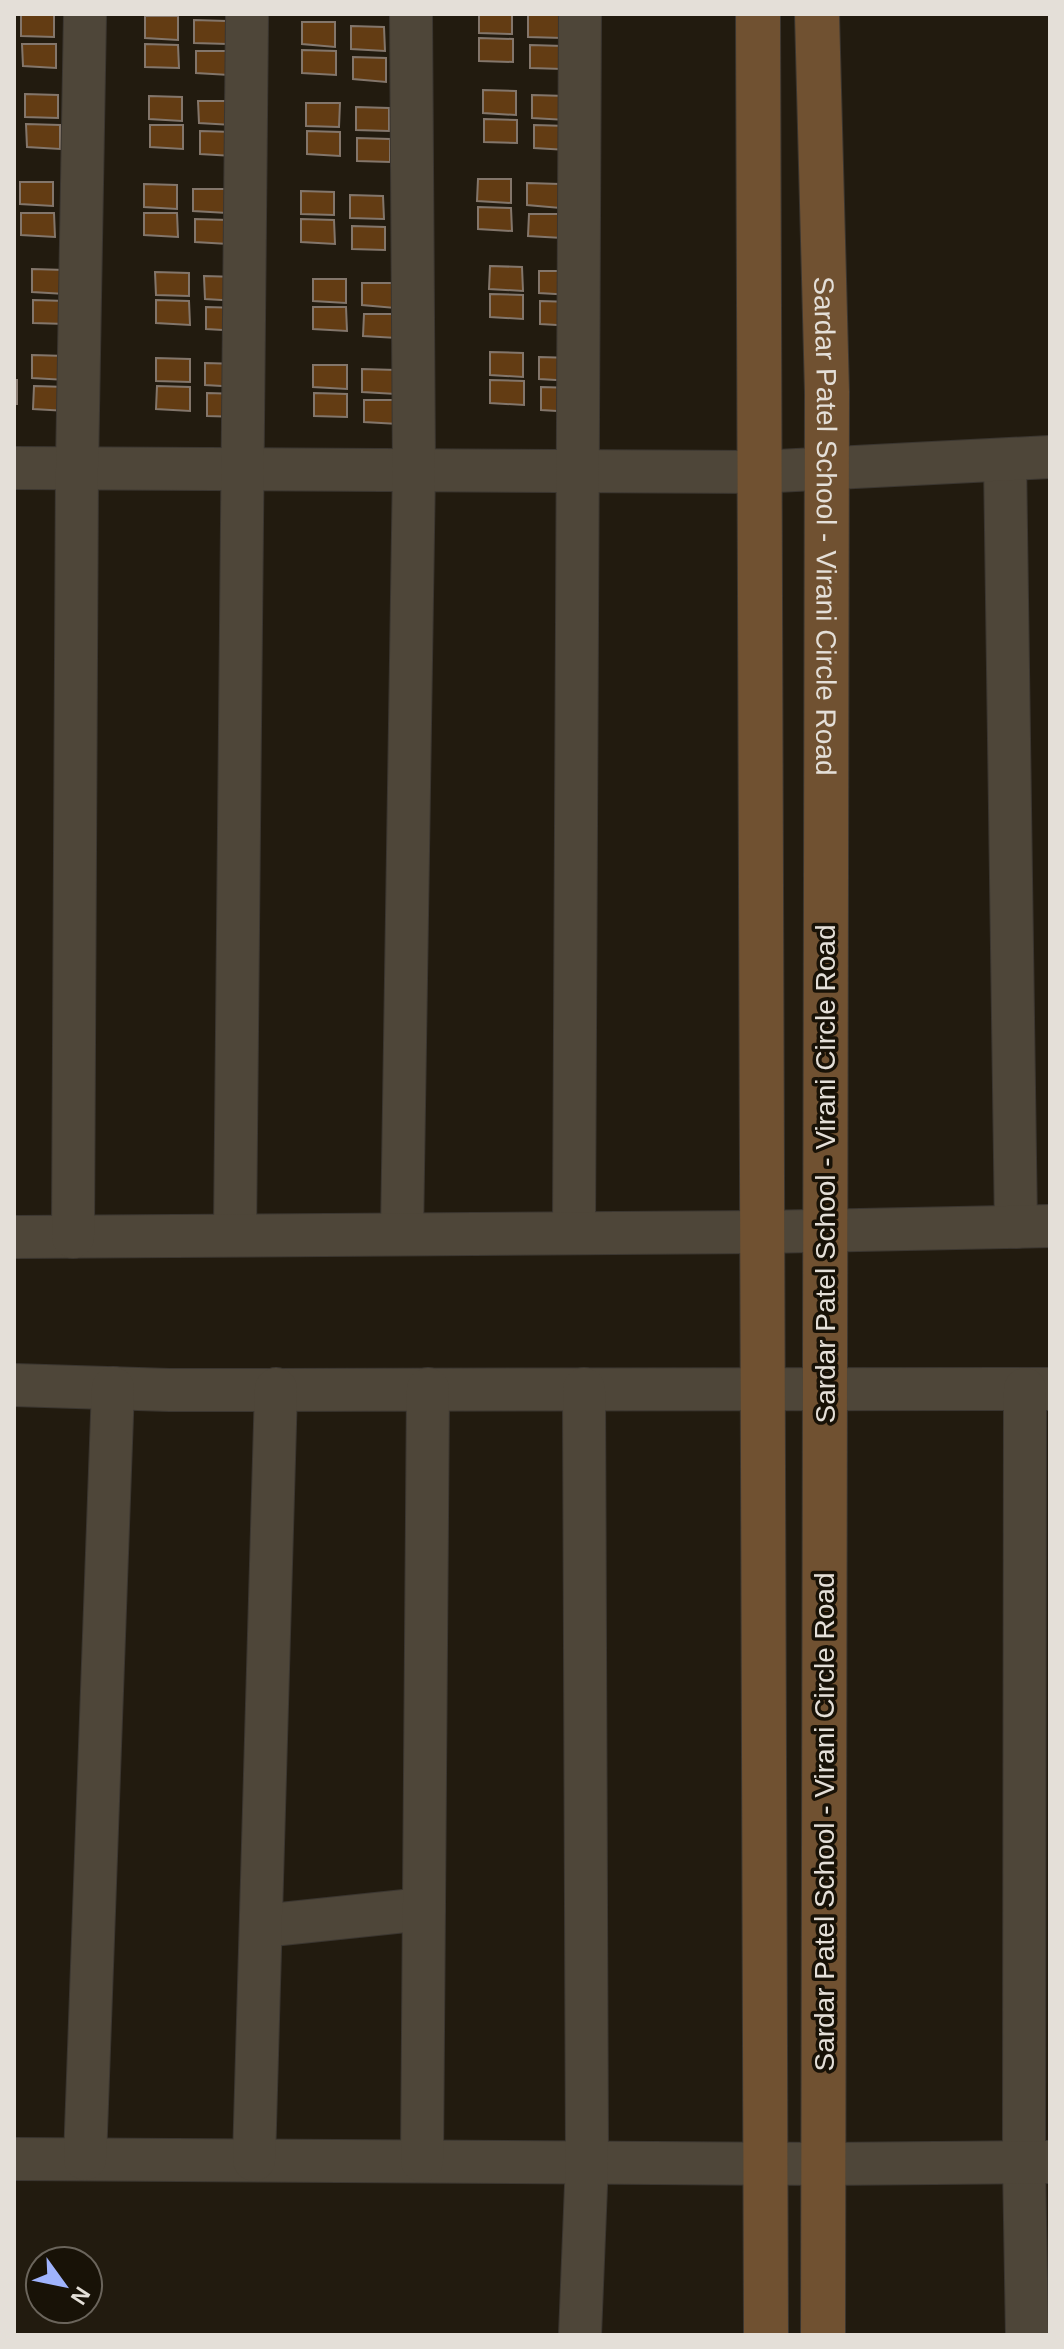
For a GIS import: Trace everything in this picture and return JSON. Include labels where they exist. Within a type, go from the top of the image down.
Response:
[{"type":"street","points":[[73,1237],[77,468],[85,14]]},
{"type":"street","points":[[235,1235],[247,14]]},
{"type":"street","points":[[402,1234],[414,469],[411,14]]},
{"type":"street","points":[[574,1233],[580,14]]},
{"type":"street","name":"Sardar Patel School - Virani Circle Road","points":[[758,14],[766,2335]]},
{"type":"street","name":"Sardar Patel School - Virani Circle Road","points":[[817,14],[827,470],[823,2335]]},
{"type":"street","points":[[14,468],[759,472],[1050,457]]},
{"type":"street","points":[[14,1237],[1033,1227],[1005,460]]},
{"type":"street","points":[[14,1385],[276,1389],[1038,1389],[1037,2162],[1027,2335]]},
{"type":"street","points":[[85,2159],[113,1388]]},
{"type":"street","points":[[254,2160],[276,1389]]},
{"type":"street","points":[[422,2161],[428,1389]]},
{"type":"street","points":[[580,2335],[587,2161],[584,1389]]},
{"type":"street","points":[[262,1926],[424,1909]]},
{"type":"street","points":[[14,2159],[823,2164],[1037,2162]]},
{"type":"building","points":[[21,14],[54,14],[54,37],[21,36]]},
{"type":"building","points":[[479,14],[512,14],[512,34],[479,33]]},
{"type":"building","points":[[528,14],[562,15],[562,38],[528,37]]},
{"type":"building","points":[[145,16],[178,16],[178,40],[145,38]]},
{"type":"building","points":[[194,20],[227,21],[228,44],[194,43]]},
{"type":"building","points":[[302,22],[335,22],[335,47],[302,44]]},
{"type":"building","points":[[351,26],[384,27],[385,51],[351,49]]},
{"type":"building","points":[[479,38],[513,39],[513,62],[479,61]]},
{"type":"building","points":[[22,44],[56,44],[56,68],[23,66]]},
{"type":"building","points":[[145,44],[178,45],[179,68],[145,67]]},
{"type":"building","points":[[530,45],[563,46],[563,69],[530,68]]},
{"type":"building","points":[[302,50],[336,51],[336,75],[302,73]]},
{"type":"building","points":[[196,51],[229,51],[229,75],[196,73]]},
{"type":"building","points":[[353,57],[386,58],[386,82],[353,79]]},
{"type":"building","points":[[483,90],[516,91],[516,115],[483,113]]},
{"type":"building","points":[[25,94],[58,95],[58,118],[25,117]]},
{"type":"building","points":[[532,95],[566,96],[566,120],[532,118]]},
{"type":"building","points":[[149,96],[182,97],[182,121],[149,119]]},
{"type":"building","points":[[198,101],[232,101],[232,125],[199,123]]},
{"type":"building","points":[[306,103],[340,103],[339,127],[306,126]]},
{"type":"building","points":[[356,107],[389,108],[389,131],[356,130]]},
{"type":"building","points":[[484,119],[517,120],[517,143],[484,142]]},
{"type":"building","points":[[26,124],[60,125],[60,149],[27,147]]},
{"type":"building","points":[[150,125],[183,125],[183,149],[150,147]]},
{"type":"building","points":[[534,125],[567,126],[567,150],[534,148]]},
{"type":"building","points":[[200,131],[233,132],[233,156],[200,154]]},
{"type":"building","points":[[307,131],[340,132],[340,156],[307,154]]},
{"type":"building","points":[[357,138],[390,139],[390,162],[357,161]]},
{"type":"building","points":[[478,179],[511,179],[511,203],[477,201]]},
{"type":"building","points":[[20,182],[53,182],[53,206],[20,204]]},
{"type":"building","points":[[527,183],[560,184],[560,208],[527,205]]},
{"type":"building","points":[[144,184],[177,185],[177,209],[144,207]]},
{"type":"building","points":[[193,189],[226,189],[227,213],[193,211]]},
{"type":"building","points":[[301,191],[334,192],[334,215],[301,214]]},
{"type":"building","points":[[350,195],[383,196],[384,219],[350,218]]},
{"type":"building","points":[[478,207],[511,208],[512,231],[478,229]]},
{"type":"building","points":[[21,213],[54,213],[55,237],[21,235]]},
{"type":"building","points":[[144,213],[177,213],[178,237],[144,235]]},
{"type":"building","points":[[529,214],[561,214],[562,238],[528,236]]},
{"type":"building","points":[[195,219],[228,220],[228,244],[195,242]]},
{"type":"building","points":[[301,219],[334,220],[335,244],[301,242]]},
{"type":"building","points":[[352,226],[385,227],[385,250],[352,249]]},
{"type":"building","points":[[490,266],[522,267],[523,291],[489,289]]},
{"type":"building","points":[[32,269],[65,270],[65,294],[32,292]]},
{"type":"building","points":[[539,271],[572,271],[572,295],[539,293]]},
{"type":"building","points":[[155,272],[189,273],[189,296],[156,295]]},
{"type":"building","points":[[204,276],[238,277],[238,301],[205,299]]},
{"type":"building","points":[[313,279],[346,279],[346,303],[313,301]]},
{"type":"building","points":[[362,283],[395,283],[395,308],[362,305]]},
{"type":"building","points":[[490,294],[523,295],[523,319],[490,317]]},
{"type":"building","points":[[33,300],[66,301],[66,324],[33,323]]},
{"type":"building","points":[[156,300],[189,301],[190,325],[156,323]]},
{"type":"building","points":[[540,301],[573,302],[574,326],[540,324]]},
{"type":"building","points":[[206,307],[240,308],[240,331],[206,329]]},
{"type":"building","points":[[313,307],[346,307],[347,331],[313,329]]},
{"type":"building","points":[[364,314],[397,314],[397,338],[363,336]]},
{"type":"building","points":[[490,352],[523,353],[523,377],[490,375]]},
{"type":"building","points":[[32,355],[66,356],[66,380],[32,378]]},
{"type":"building","points":[[539,357],[573,358],[573,381],[539,379]]},
{"type":"building","points":[[156,358],[190,359],[190,382],[156,381]]},
{"type":"building","points":[[205,363],[239,364],[239,387],[205,385]]},
{"type":"building","points":[[313,365],[347,365],[347,389],[313,387]]},
{"type":"building","points":[[362,369],[396,370],[396,394],[362,392]]},
{"type":"building","points":[[14,380],[17,380],[17,404],[14,404]]},
{"type":"building","points":[[490,380],[524,381],[524,405],[490,403]]},
{"type":"building","points":[[34,386],[67,387],[67,411],[33,409]]},
{"type":"building","points":[[157,386],[190,387],[190,411],[156,409]]},
{"type":"building","points":[[541,387],[574,388],[574,412],[541,410]]},
{"type":"building","points":[[207,393],[240,394],[241,417],[207,416]]},
{"type":"building","points":[[314,393],[347,394],[347,417],[314,416]]},
{"type":"building","points":[[364,400],[397,400],[398,424],[364,422]]}]
